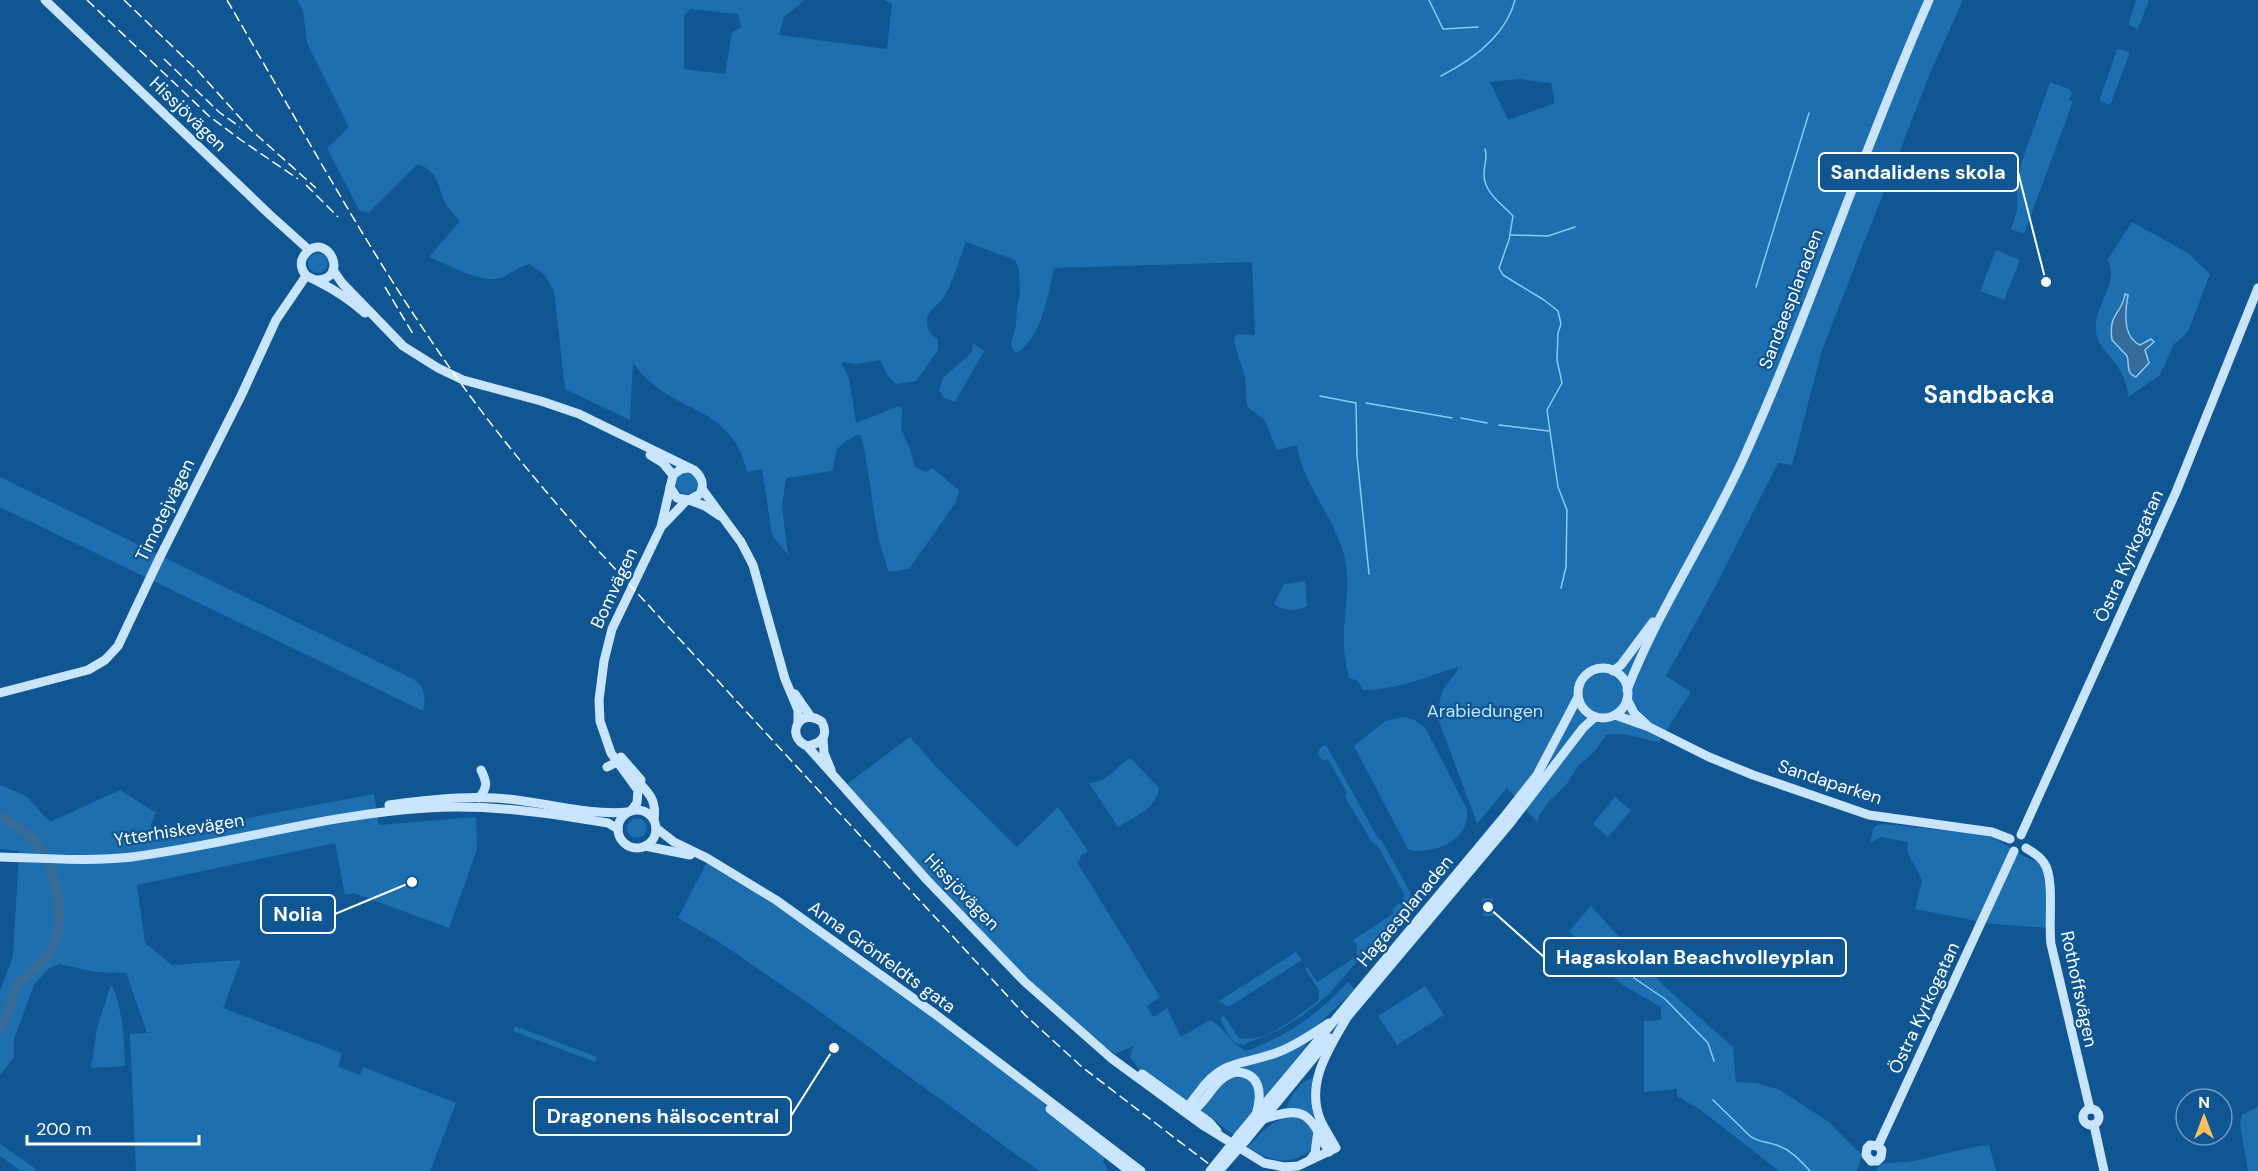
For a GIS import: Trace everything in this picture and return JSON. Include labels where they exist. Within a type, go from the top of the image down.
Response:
[{"type":"main road","name":"Hissjövägen","points":[[45,0],[309,250]]},
{"type":"main road","name":"Sandaesplanaden","points":[[1627,695],[1642,655],[1718,512],[1745,455],[1896,75],[1929,0]]},
{"type":"main road","points":[[316,280],[325,279],[333,270],[334,260],[328,251],[319,248],[309,250],[302,261],[306,276],[348,298],[388,331]]},
{"type":"main road","points":[[333,270],[342,283],[403,346],[438,368],[486,387],[559,406],[699,474],[703,484],[700,494],[688,501]]},
{"type":"main road","name":"Timotejvägen","points":[[0,693],[88,670],[105,660],[118,646],[276,320],[306,276]]},
{"type":"main road","name":"Östra Kyrkogatan","points":[[2021,834],[2176,492],[2258,288]]},
{"type":"main road","points":[[610,429],[663,463],[673,475]]},
{"type":"main road","points":[[688,468],[681,469],[673,475],[670,487],[677,498],[705,506],[727,521]]},
{"type":"main road","name":"Bomvägen","points":[[630,811],[637,803],[638,790],[609,749],[600,721],[599,700],[607,644],[619,613],[662,527],[670,487]]},
{"type":"main road","points":[[702,489],[727,521],[753,565],[786,679],[798,710],[795,732],[798,741],[807,746],[818,744],[823,740],[824,726],[816,718],[804,718],[798,722]]},
{"type":"main road","name":"Bomvägen","points":[[662,527],[688,501]]},
{"type":"main road","name":"Sandaesplanaden","points":[[1613,671],[1621,666],[1668,603]]},
{"type":"main road","points":[[1599,669],[1613,671],[1623,680],[1627,695],[1623,708],[1615,715],[1604,718],[1595,717],[1584,710],[1578,697],[1579,687],[1586,675],[1599,669]]},
{"type":"main road","points":[[786,679],[811,717]]},
{"type":"main road","name":"Sandaparken","points":[[1627,695],[1634,712],[1649,727]]},
{"type":"main road","name":"Hagaesplanaden","points":[[1342,1018],[1537,774],[1578,697]]},
{"type":"main road","name":"Sandaparken","points":[[1615,715],[1649,727],[1709,757],[1753,775],[1869,815],[1992,832],[2010,838]]},
{"type":"main road","name":"Hagaesplanaden","points":[[1243,1137],[1511,822],[1583,728],[1595,717]]},
{"type":"main road","points":[[604,736],[648,790],[654,806],[653,839],[645,846]]},
{"type":"main road","name":"Hissjövägen","points":[[823,740],[829,768],[842,788]]},
{"type":"main road","name":"Hissjövägen","points":[[807,746],[842,788],[1025,982],[1111,1058],[1251,1156],[1271,1165],[1291,1167],[1333,1150]]},
{"type":"main road","points":[[607,767],[617,762]]},
{"type":"main road","name":"Bomvägen","points":[[617,762],[622,764],[648,790]]},
{"type":"main road","points":[[479,798],[487,786],[481,770]]},
{"type":"main road","name":"Ytterhiskevägen","points":[[361,814],[386,806],[429,799],[479,798],[507,799],[608,814],[630,811]]},
{"type":"main road","name":"Ytterhiskevägen","points":[[0,857],[80,860],[131,857],[361,814],[429,807],[525,810],[608,823],[618,829]]},
{"type":"main road","points":[[630,811],[645,812],[674,842],[730,872],[685,853],[645,846],[635,848],[628,846],[619,837],[618,829],[622,817],[630,811]]},
{"type":"main road","points":[[2015,834],[2021,834],[2026,840],[2026,848],[2014,852],[2010,848],[2010,838],[2015,834]]},
{"type":"main road","name":"Rothoffsvägen","points":[[2026,848],[2044,863],[2050,874],[2051,944],[2090,1110],[2084,1114],[2083,1119],[2087,1124],[2094,1125],[2104,1171]]},
{"type":"main road","name":"Östra Kyrkogatan","points":[[1866,1170],[1871,1161],[1866,1155],[1867,1148],[1870,1145],[1878,1146],[2014,852]]},
{"type":"main road","name":"Anna Grönfeldts gata","points":[[730,872],[752,884],[935,1014],[1011,1074],[1065,1123],[1123,1167],[1141,1171]]},
{"type":"main road","points":[[1189,1112],[1207,1081],[1220,1070],[1281,1051],[1342,1018]]},
{"type":"main road","points":[[1333,1150],[1319,1118],[1315,1095],[1317,1077],[1342,1018]]},
{"type":"main road","points":[[1189,1112],[1205,1098],[1215,1083],[1236,1072],[1242,1072],[1253,1077],[1258,1085],[1261,1098],[1260,1116],[1293,1111],[1305,1115],[1333,1150]]},
{"type":"main road","points":[[1205,1098],[1209,1122]]},
{"type":"main road","name":"Hissjövägen","points":[[1189,1112],[1209,1122],[1222,1136]]},
{"type":"main road","points":[[1310,1161],[1315,1153],[1318,1131]]},
{"type":"main road","points":[[1210,1171],[1243,1137]]},
{"type":"main road","points":[[1219,1171],[1243,1137]]},
{"type":"green space","name":"Arabiedungen","points":[[297,0],[805,0],[784,17],[779,35],[887,49],[892,4],[884,0],[1963,0],[1931,71],[1822,350],[1792,465],[1778,463],[1713,591],[1666,676],[1691,692],[1659,742],[1628,735],[1606,735],[1594,752],[1579,765],[1566,785],[1550,800],[1537,822],[1507,788],[1477,824],[1438,718],[1442,692],[1458,667],[1388,688],[1363,690],[1358,681],[1349,678],[1344,642],[1347,577],[1344,555],[1339,541],[1305,474],[1297,445],[1277,450],[1265,421],[1247,406],[1245,377],[1234,342],[1236,334],[1255,335],[1252,262],[1054,268],[1043,315],[1026,346],[1017,353],[1013,350],[1011,343],[1016,327],[1020,295],[1019,269],[1015,260],[966,242],[947,292],[928,316],[927,326],[931,334],[938,339],[938,350],[916,381],[896,384],[888,376],[880,360],[856,364],[841,362],[849,378],[856,423],[899,406],[902,410],[901,429],[915,467],[926,472],[932,468],[959,490],[956,502],[909,569],[889,572],[879,538],[865,452],[861,435],[857,435],[837,449],[832,471],[786,478],[782,507],[788,555],[772,535],[762,469],[747,472],[737,446],[718,423],[663,392],[633,363],[630,420],[565,389],[554,291],[544,274],[530,264],[500,278],[483,278],[429,257],[460,221],[447,206],[435,176],[425,167],[418,164],[368,213],[359,210],[327,148],[349,127],[307,43],[303,10]],"holes":[[[690,9],[738,14],[741,27],[732,32],[725,74],[684,69],[684,16]],[[1519,79],[1551,83],[1555,103],[1508,120],[1490,82]]]},
{"type":"green space","points":[[2136,0],[2149,0],[2138,29],[2129,25]]},
{"type":"green space","points":[[2117,50],[2130,53],[2110,105],[2101,101],[2100,98]]},
{"type":"green space","points":[[2050,82],[2069,89],[2072,93],[2069,100],[2073,101],[2024,234],[2011,229],[2017,211],[2017,184],[2021,164]]},
{"type":"green space","points":[[2132,222],[2188,253],[2210,274],[2189,329],[2174,344],[2160,375],[2128,397],[2123,376],[2098,340],[2096,325],[2110,280],[2111,271],[2108,259]]},
{"type":"green space","points":[[1996,250],[2020,260],[2004,300],[1980,291]]},
{"type":"green space","points":[[314,253],[322,253],[328,259],[328,267],[322,273],[314,273],[308,267],[308,259]]},
{"type":"green space","points":[[973,343],[984,351],[955,402],[944,398],[939,390],[943,378],[972,352]]},
{"type":"green space","points":[[687,472],[695,475],[698,483],[695,491],[687,494],[679,491],[676,483],[679,475]]},
{"type":"green space","points":[[0,477],[413,679],[424,693],[423,711],[0,507]]},
{"type":"green space","points":[[1305,581],[1307,606],[1290,610],[1274,604],[1284,584]]},
{"type":"green space","points":[[1403,717],[1415,720],[1426,729],[1467,809],[1467,818],[1461,832],[1450,842],[1435,849],[1413,851],[1408,849],[1354,746],[1385,721]]},
{"type":"green space","points":[[910,737],[938,769],[1017,847],[1058,807],[1088,851],[1080,856],[1081,859],[1077,862],[1160,997],[1147,1006],[1153,1017],[1167,1008],[1181,1037],[1210,1020],[1246,1051],[1275,1039],[1302,1023],[1348,982],[1355,990],[1311,1031],[1306,1046],[1234,1136],[1212,1118],[1139,1069],[1130,1057],[1133,1046],[1115,1054],[1063,1016],[842,788]]},
{"type":"green space","points":[[1326,745],[1378,838],[1382,841],[1410,892],[1411,898],[1329,994],[1302,1016],[1279,1030],[1243,1045],[1235,1043],[1220,1018],[1224,1016],[1239,1038],[1260,1037],[1282,1027],[1319,1000],[1319,990],[1305,969],[1307,967],[1317,982],[1357,956],[1357,946],[1353,940],[1394,913],[1392,910],[1403,900],[1404,894],[1379,848],[1370,839],[1345,797],[1347,793],[1328,759],[1323,761],[1318,754],[1320,748]]},
{"type":"green space","points":[[1130,758],[1159,788],[1149,807],[1118,827],[1089,783],[1106,777]]},
{"type":"green space","points":[[0,785],[26,796],[50,822],[120,790],[156,813],[151,824],[153,836],[374,794],[379,825],[476,817],[477,849],[449,928],[354,893],[345,895],[335,843],[137,885],[145,943],[172,965],[241,960],[223,1008],[341,1053],[339,1067],[360,1075],[363,1067],[456,1103],[430,1171],[136,1171],[130,1034],[147,1033],[126,973],[95,972],[60,964],[48,969],[34,985],[14,1039],[14,1057],[0,1075],[0,991],[13,957],[19,851],[0,849]]},
{"type":"green space","points":[[1615,797],[1631,810],[1608,837],[1593,824]]},
{"type":"green space","points":[[637,818],[644,821],[647,828],[644,835],[637,838],[630,835],[627,828],[630,821]]},
{"type":"green space","points":[[1877,825],[1987,835],[2030,859],[2044,863],[2049,928],[1993,924],[1915,909],[1922,880],[1907,851],[1908,842],[1881,837],[1870,843],[1873,830]]},
{"type":"green space","points":[[707,862],[730,871],[1011,1074],[1065,1123],[1107,1155],[1103,1161],[1108,1171],[1039,1171],[811,1005],[719,942],[678,918]]},
{"type":"green space","points":[[1482,898],[1493,898],[1494,916],[1483,916]]},
{"type":"green space","points":[[1591,906],[1664,986],[1733,1047],[1736,1082],[1757,1083],[1780,1090],[1829,1122],[1862,1155],[1857,1171],[1779,1171],[1702,1111],[1677,1096],[1677,1089],[1644,1092],[1644,1021],[1661,1020],[1661,1007],[1621,984],[1569,931]]},
{"type":"green space","points":[[1296,952],[1302,960],[1230,1006],[1219,1001]]},
{"type":"green space","points":[[1425,986],[1444,1015],[1397,1045],[1378,1016]]},
{"type":"green space","points":[[110,987],[113,987],[121,1016],[125,1066],[91,1068],[97,1028]]},
{"type":"green space","points":[[515,1026],[597,1057],[595,1062],[513,1031]]},
{"type":"green space","points":[[1313,1078],[1312,1098],[1315,1116],[1298,1109],[1287,1108],[1297,1090]]},
{"type":"green space","points":[[2258,1107],[2258,1171],[2248,1171],[2240,1124],[2242,1115]]},
{"type":"green space","points":[[1300,1116],[1312,1128],[1315,1137],[1311,1150],[1305,1154],[1292,1160],[1278,1160],[1262,1156],[1247,1148],[1264,1130],[1276,1122]]},
{"type":"green space","points":[[0,1144],[36,1169],[35,1171],[21,1171],[0,1156]]},
{"type":"green space","points":[[1989,1145],[1996,1171],[1876,1171],[1879,1165],[1883,1164],[1913,1161]]},
{"type":"shaded area","points":[[2125,294],[2128,295],[2126,323],[2130,336],[2140,345],[2151,339],[2154,342],[2145,350],[2149,363],[2136,377],[2129,371],[2127,356],[2112,340],[2112,324]]},
{"type":"waterway","points":[[1429,0],[1443,29],[1478,27]]},
{"type":"waterway","points":[[1441,76],[1476,54],[1496,36],[1511,13],[1515,0]]},
{"type":"waterway","points":[[1756,287],[1809,113]]},
{"type":"waterway","points":[[1485,149],[1484,173],[1487,186],[1494,197],[1513,216],[1509,240],[1499,268],[1503,275],[1558,311],[1561,324],[1558,333],[1557,360],[1562,383],[1547,410],[1558,487],[1567,510],[1566,567],[1561,588]]},
{"type":"waterway","points":[[1511,235],[1548,236],[1575,227]]},
{"type":"waterway","points":[[1320,396],[1356,403],[1357,456],[1369,574]]},
{"type":"waterway","points":[[1366,403],[1452,418]]},
{"type":"waterway","points":[[1461,418],[1487,423]]},
{"type":"waterway","points":[[1499,425],[1549,431]]},
{"type":"waterway","points":[[0,816],[34,840],[48,864],[59,908],[57,937],[52,949],[45,960],[17,986],[0,1028]]},
{"type":"waterway","points":[[1634,978],[1665,999],[1708,1043],[1714,1061]]},
{"type":"waterway","points":[[1713,1100],[1750,1136],[1784,1148],[1810,1171]]},
{"type":"railway","points":[[87,0],[209,116],[298,179]]},
{"type":"railway","points":[[124,0],[198,71],[250,129],[316,188]]},
{"type":"railway","points":[[227,0],[399,293],[462,385],[541,486],[1025,1015],[1082,1067],[1218,1171]]},
{"type":"railway","points":[[164,59],[219,112],[240,127]]},
{"type":"railway","points":[[306,185],[338,217]]},
{"type":"railway","points":[[385,287],[413,334]]},
{"type":"place","name":"Sandalidens skola","points":[[2046,282]]},
{"type":"place","name":"Nolia","points":[[412,882]]},
{"type":"place","name":"Hagaskolan Beachvolleyplan","points":[[1488,907]]},
{"type":"place","name":"Dragonens hälsocentral","points":[[834,1048]]},
{"type":"district","name":"Sandbacka","points":[[1989,395]]}]
